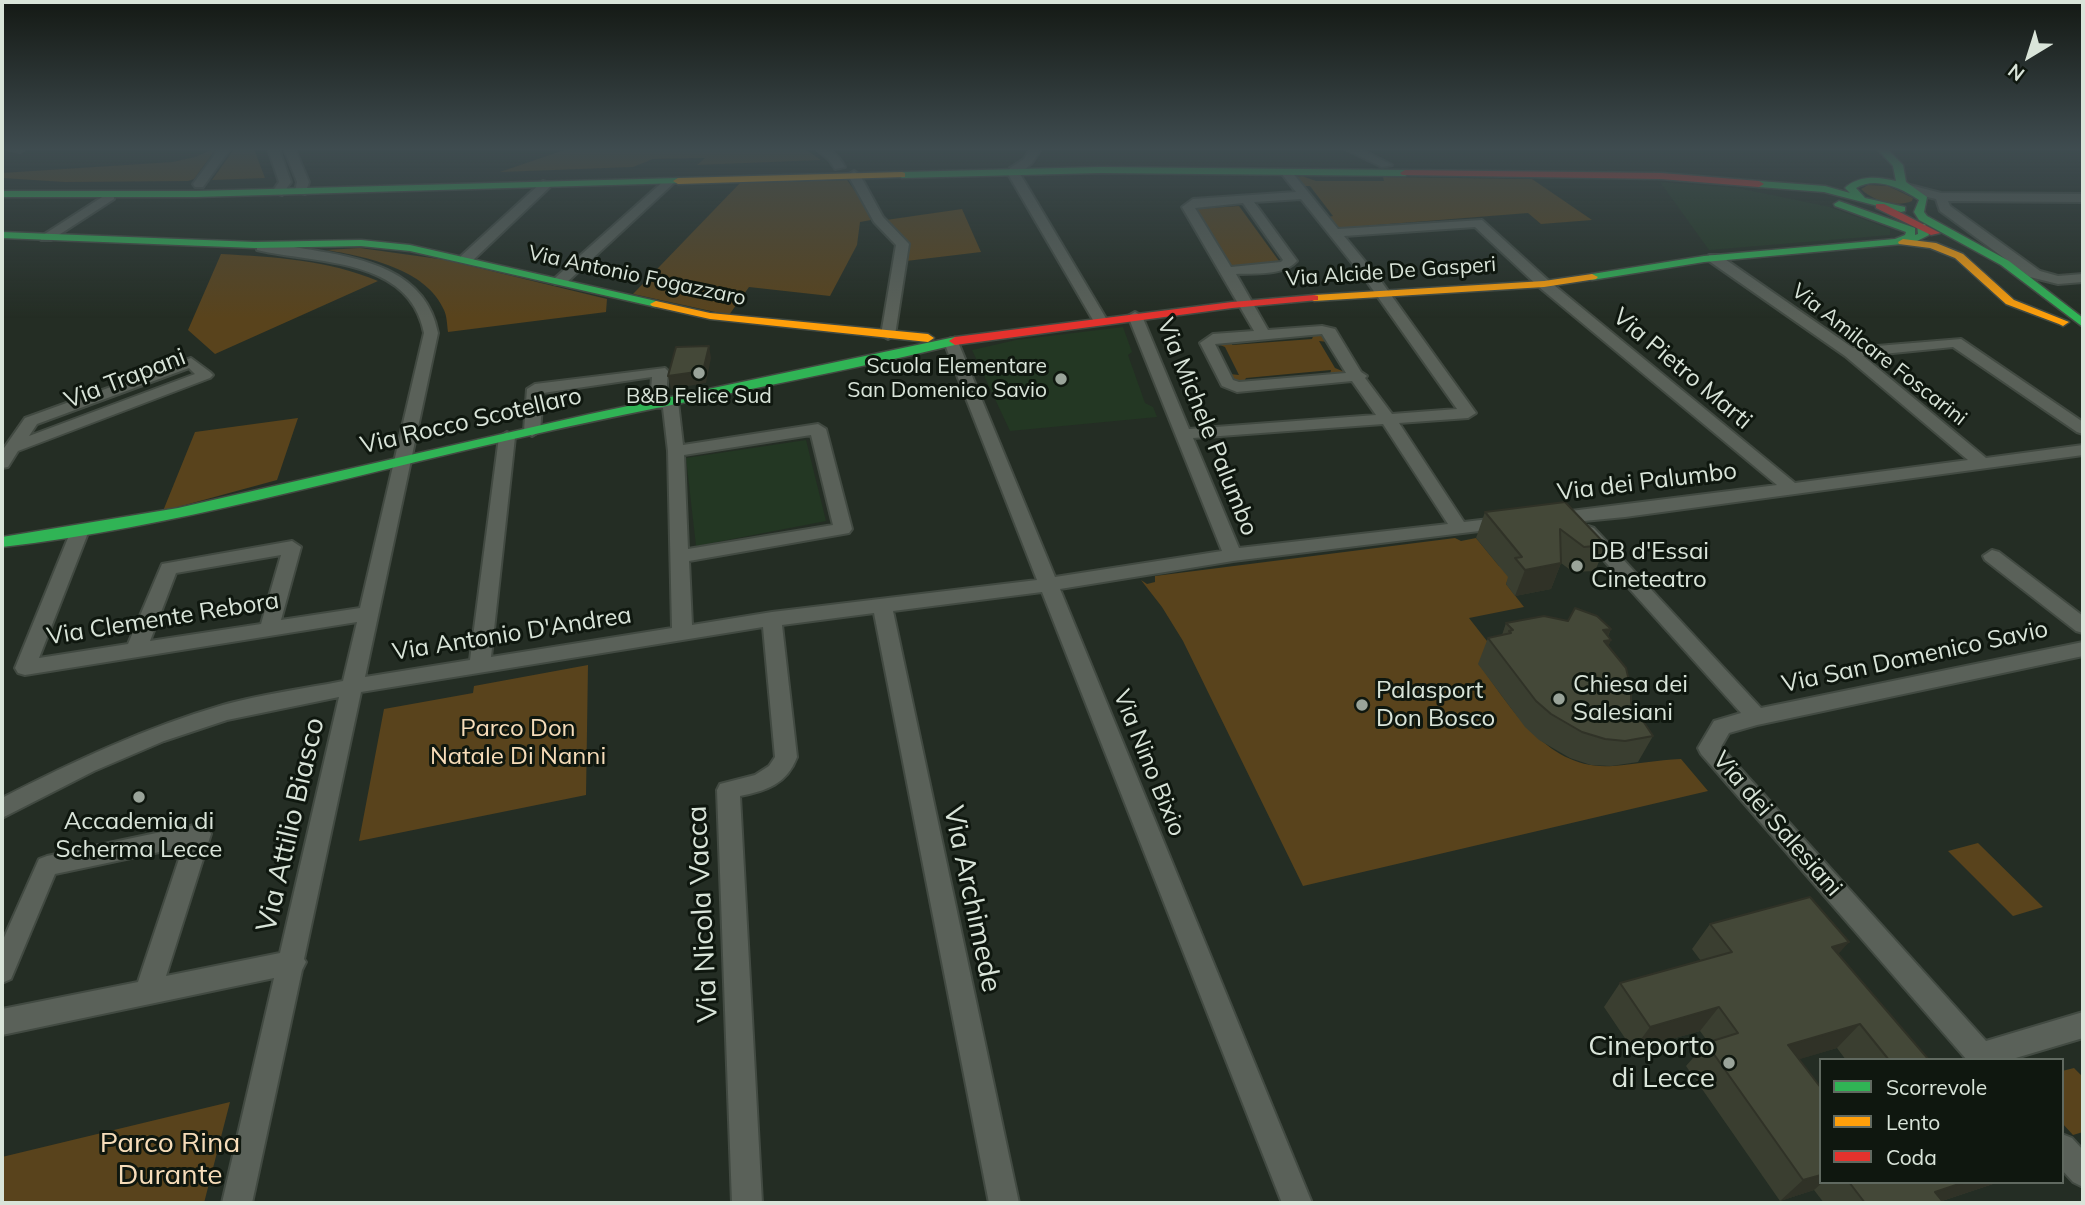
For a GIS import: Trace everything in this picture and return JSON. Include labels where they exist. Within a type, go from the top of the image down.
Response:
[{"type":"main road","points":[[1842,205],[1911,230],[1910,237],[1896,241]]},
{"type":"main road","points":[[1880,206],[1908,209],[1922,205]]},
{"type":"main road","points":[[1923,205],[1919,212],[1923,218],[1993,255],[2030,280],[2083,324]]},
{"type":"main road","points":[[1880,206],[1995,267],[2083,341]]},
{"type":"main road","points":[[1896,241],[1920,239],[1924,235],[1921,226]]},
{"type":"main road","name":"Via Antonio Fogazzaro","points":[[4,236],[254,245],[327,242],[410,248],[710,316],[888,335]]},
{"type":"main road","name":"Via Alcide De Gasperi","points":[[888,335],[951,342],[1100,320],[1247,304],[1382,292],[1544,284],[1714,258],[1896,241]]},
{"type":"main road","points":[[1896,241],[1932,245],[1959,256],[2010,302],[2063,322]]},
{"type":"main road","name":"Via Rocco Scotellaro","points":[[2,542],[79,533],[156,518],[403,460],[951,342]]},
{"type":"street","points":[[46,237],[96,205]]},
{"type":"street","points":[[466,259],[524,205]]},
{"type":"street","points":[[560,281],[643,205]]},
{"type":"street","points":[[870,205],[878,219],[903,244],[888,335]]},
{"type":"street","points":[[1047,205],[1100,320]]},
{"type":"street","points":[[1190,205],[1188,207],[1264,334]]},
{"type":"street","points":[[1227,271],[1285,266],[1290,261],[1250,205]]},
{"type":"street","points":[[1184,434],[1468,413],[1382,292],[1312,205]]},
{"type":"street","points":[[1943,205],[2035,274],[2048,279],[2076,279]]},
{"type":"street","name":"Via Pietro Marti","points":[[1333,233],[1478,222],[1544,284],[1791,489]]},
{"type":"street","points":[[311,255],[309,250],[327,242]]},
{"type":"street","name":"Via Attilio Biasco","points":[[237,1203],[431,333],[428,316],[420,301],[391,278],[348,262],[254,245]]},
{"type":"street","name":"Via Amilcare Foscarini","points":[[1714,258],[1850,353],[1983,464]]},
{"type":"street","points":[[2055,301],[2052,291],[2054,288],[2076,279]]},
{"type":"street","name":"Via Michele Palumbo","points":[[1135,316],[1233,555]]},
{"type":"street","points":[[1359,376],[1237,387],[1227,383],[1207,343],[1213,338],[1322,330],[1330,332],[1359,376],[1378,410],[1388,419],[1459,528]]},
{"type":"street","name":"Via Nino Bixio","points":[[951,342],[1297,1203]]},
{"type":"street","points":[[1850,353],[1956,342],[2083,429]]},
{"type":"street","name":"Via Trapani","points":[[2,463],[12,448],[31,421],[191,362],[205,375],[12,448]]},
{"type":"street","points":[[533,432],[535,389],[660,371],[664,403],[676,451],[682,633]]},
{"type":"street","points":[[676,451],[818,429],[843,529],[678,557]]},
{"type":"street","points":[[480,665],[507,437]]},
{"type":"street","name":"Via dei Palumbo","points":[[1050,585],[1233,555],[1573,516],[2083,450]]},
{"type":"street","points":[[1573,516],[1757,717]]},
{"type":"street","name":"Via Clemente Rebora","points":[[79,533],[25,668],[370,613]]},
{"type":"street","points":[[136,650],[169,568],[292,547],[269,629]]},
{"type":"street","points":[[1992,556],[2083,626]]},
{"type":"street","name":"Via Antonio D'Andrea","points":[[2,809],[86,765],[156,735],[226,712],[354,685],[772,619],[1050,585]]},
{"type":"street","name":"Via Archimede","points":[[882,606],[1004,1203]]},
{"type":"street","name":"Via Nicola Vacca","points":[[747,1203],[729,790],[771,777],[784,766],[786,757],[772,619]]},
{"type":"street","name":"Via San Domenico Savio","points":[[1757,717],[2083,649]]},
{"type":"street","name":"Via dei Salesiani","points":[[1757,717],[1722,727],[1709,748],[1983,1058]]},
{"type":"street","points":[[2,971],[47,866],[199,834],[148,992]]},
{"type":"street","points":[[2,1022],[293,961]]},
{"type":"street","points":[[1983,1058],[2083,1025]]},
{"type":"street","points":[[2064,1150],[2083,1172]]},
{"type":"shaded area","points":[[1677,205],[1821,205],[1890,229],[1890,235],[1709,250]]},
{"type":"shaded area","name":"Scuola Elementare San Domenico Savio","points":[[1123,327],[1132,352],[1128,355],[1145,403],[1153,407],[1157,417],[1010,431],[972,350],[1016,340]]},
{"type":"shaded area","points":[[806,440],[826,521],[696,546],[686,458]]},
{"type":"green space","points":[[719,205],[864,205],[871,220],[860,222],[857,245],[830,296],[749,287],[729,315],[633,294]]},
{"type":"green space","points":[[1325,205],[1570,205],[1592,220],[1541,224],[1528,213],[1338,228],[1328,217],[1333,216]]},
{"type":"green space","points":[[1239,206],[1279,262],[1230,266],[1195,209]]},
{"type":"green space","points":[[962,209],[981,252],[906,261],[908,245],[886,220]]},
{"type":"green space","points":[[360,248],[446,260],[607,299],[606,312],[448,332],[444,310],[436,296],[424,284],[376,261],[326,250]]},
{"type":"green space","points":[[221,254],[321,264],[378,281],[215,354],[188,330]]},
{"type":"green space","points":[[1314,334],[1323,335],[1328,342],[1319,341],[1335,368],[1347,373],[1330,375],[1331,370],[1246,378],[1243,383],[1234,382],[1230,374],[1239,375],[1225,347],[1215,343],[1233,340],[1232,345],[1312,339]]},
{"type":"green space","points":[[298,418],[277,480],[163,511],[195,432]]},
{"type":"green space","name":"Palasport Don Bosco","points":[[1455,538],[1461,541],[1476,538],[1499,566],[1513,569],[1506,584],[1524,607],[1469,618],[1501,659],[1479,664],[1534,734],[1569,758],[1590,765],[1613,766],[1681,759],[1708,791],[1303,886],[1183,641],[1141,580],[1147,584],[1155,582],[1155,576]]},
{"type":"green space","name":"Parco Don Natale Di Nanni","points":[[588,665],[586,795],[359,841],[384,709],[473,693],[474,686]]},
{"type":"green space","points":[[1978,843],[2043,907],[2013,916],[1948,851]]},
{"type":"green space","points":[[2074,1068],[2083,1077],[2083,1132],[2073,1135],[2064,1125],[2064,1070]]},
{"type":"green space","name":"Parco Rina Durante","points":[[230,1102],[204,1203],[2,1203],[2,1157]]},
{"type":"building","points":[[709,346],[703,371],[668,376],[676,347]]},
{"type":"building","points":[[1565,502],[1606,545],[1584,547],[1560,529],[1561,563],[1525,570],[1515,558],[1522,557],[1485,512]]},
{"type":"building","points":[[1575,608],[1597,616],[1611,629],[1603,630],[1611,640],[1604,641],[1626,668],[1631,703],[1653,736],[1625,741],[1605,739],[1582,732],[1551,714],[1536,701],[1488,638],[1511,633],[1509,631],[1513,630],[1506,623],[1544,616],[1568,621]]},
{"type":"building","points":[[1810,897],[1849,942],[1832,947],[1927,1058],[1887,1058],[1860,1024],[1788,1045],[1819,1085],[1819,1176],[1803,1180],[1706,1043],[1738,1033],[1719,1007],[1650,1027],[1620,983],[1732,952],[1710,924]]},
{"type":"building","points":[[1851,1184],[1959,1184],[1935,1192],[1944,1203],[1865,1203]]},
{"type":"traffic: fast","points":[[1842,205],[1911,230],[1910,237],[1899,240]]},
{"type":"traffic: fast","points":[[1885,205],[1901,209]]},
{"type":"traffic: fast","points":[[1922,205],[1919,212],[1923,218],[2005,263],[2083,324]]},
{"type":"traffic: fast","points":[[1592,277],[1704,259],[1913,240],[1924,235],[1921,226]]},
{"type":"traffic: fast","points":[[2,235],[255,245],[361,243],[410,248],[656,304]]},
{"type":"traffic: fast","points":[[2,542],[178,513],[468,445],[955,341]]},
{"type":"traffic: slow","points":[[1903,242],[1932,245],[1959,256],[2010,302],[2063,322]]},
{"type":"traffic: slow","points":[[1314,298],[1544,284],[1592,277]]},
{"type":"traffic: slow","points":[[656,304],[710,316],[928,338]]},
{"type":"traffic: jam","points":[[1880,206],[1935,233]]},
{"type":"traffic: jam","points":[[955,341],[1232,305],[1314,298]]},
{"type":"place","name":"B&B Felice Sud","points":[[699,373]]},
{"type":"place","name":"Scuola Elementare San Domenico Savio","points":[[1061,379]]},
{"type":"place","name":"DB d'Essai Cineteatro","points":[[1577,566]]},
{"type":"place","name":"Chiesa dei Salesiani","points":[[1559,699]]},
{"type":"place","name":"Palasport Don Bosco","points":[[1362,705]]},
{"type":"place","name":"Accademia di Scherma Lecce","points":[[139,797]]},
{"type":"place","name":"Cineporto di Lecce","points":[[1729,1063]]}]
